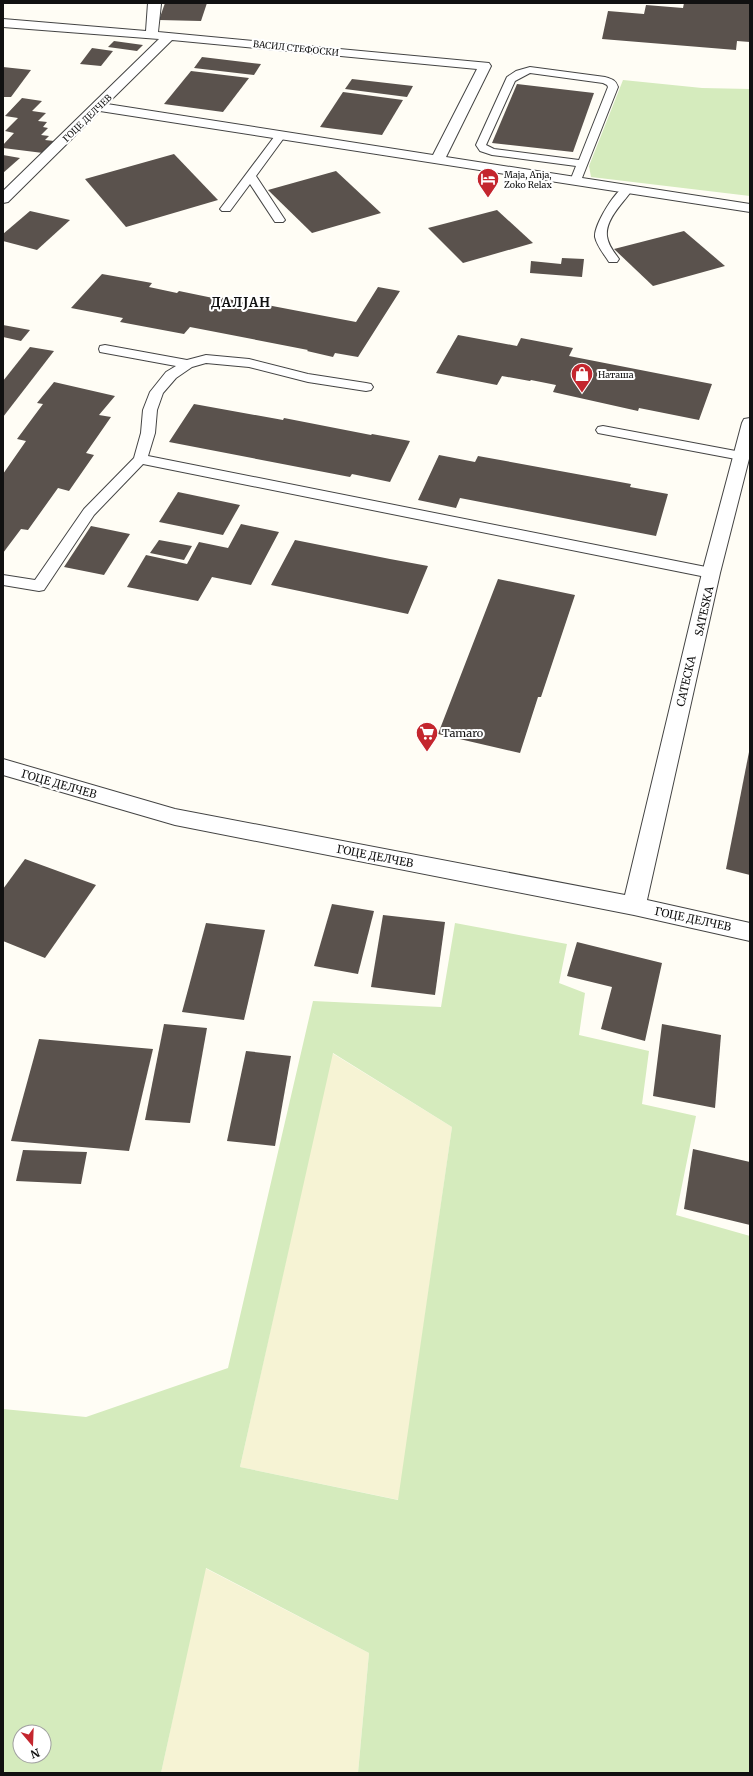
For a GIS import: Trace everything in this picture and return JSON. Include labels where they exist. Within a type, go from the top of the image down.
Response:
[{"type":"street","points":[[152,34],[154,3]]},
{"type":"street","name":"ВАСИЛ СТЕФОСКИ","points":[[3,23],[152,34],[485,66],[438,159]]},
{"type":"street","name":"ГОЦЕ ДЕЛЧЕВ","points":[[3,199],[169,36]]},
{"type":"street","points":[[98,106],[750,208]]},
{"type":"street","name":"САТЕСКА","points":[[634,906],[711,573],[745,457],[750,423]]},
{"type":"street","name":"SATESKA","points":[[634,906],[745,457]]},
{"type":"street","name":"ГОЦЕ ДЕЛЧЕВ","points":[[3,767],[175,817],[634,906],[750,932]]},
{"type":"lane","points":[[576,181],[583,164],[612,87],[612,82],[530,70],[520,73],[511,79],[481,145],[484,149],[492,152],[583,164]]},
{"type":"lane","points":[[226,209],[281,135]]},
{"type":"lane","points":[[250,175],[279,220]]},
{"type":"lane","points":[[613,259],[602,242],[601,230],[627,189]]},
{"type":"lane","points":[[105,349],[188,364]]},
{"type":"lane","points":[[3,580],[39,586],[89,512],[140,458],[148,433],[150,410],[157,392],[171,375],[188,364],[206,359],[249,364],[308,378],[366,387]]},
{"type":"lane","points":[[603,430],[745,457]]},
{"type":"lane","points":[[140,458],[711,573]]},
{"type":"shaded area","points":[[332,1053],[452,1127],[399,1500],[240,1467]]},
{"type":"shaded area","points":[[205,1568],[369,1653],[358,1773],[161,1773]]},
{"type":"green space","points":[[623,80],[702,88],[750,89],[750,196],[591,177],[589,166]]},
{"type":"green space","points":[[455,923],[567,944],[559,983],[585,993],[579,1035],[649,1051],[642,1104],[696,1116],[676,1215],[750,1236],[750,1773],[358,1773],[369,1653],[206,1568],[161,1773],[3,1773],[3,1409],[86,1417],[228,1368],[313,1001],[441,1007]],"holes":[[[333,1053],[452,1127],[398,1500],[240,1467]]]},
{"type":"building","points":[[165,3],[207,3],[201,21],[159,20]]},
{"type":"building","points":[[684,3],[750,3],[750,42],[737,41],[736,50],[602,39],[608,11],[644,14],[646,5],[683,8]]},
{"type":"building","points":[[114,41],[143,45],[137,51],[108,47]]},
{"type":"building","points":[[92,48],[113,51],[101,66],[80,64]]},
{"type":"building","points":[[202,57],[261,64],[254,75],[194,68]]},
{"type":"building","points":[[3,67],[31,70],[11,97],[3,97]]},
{"type":"building","points":[[191,71],[249,78],[223,112],[164,104]]},
{"type":"building","points":[[352,79],[413,86],[407,97],[345,89]]},
{"type":"building","points":[[517,84],[594,93],[573,152],[492,143]]},
{"type":"building","points":[[343,92],[403,100],[382,135],[320,127]]},
{"type":"building","points":[[22,98],[42,101],[32,111],[46,113],[38,121],[47,122],[43,127],[48,128],[41,135],[49,136],[45,140],[54,141],[43,153],[3,148],[3,145],[14,133],[5,131],[18,118],[5,116]]},
{"type":"building","points":[[174,154],[218,200],[126,227],[85,179]]},
{"type":"building","points":[[3,155],[20,158],[3,173]]},
{"type":"building","points":[[336,171],[381,213],[312,233],[268,190]]},
{"type":"building","points":[[497,210],[533,243],[463,263],[428,228]]},
{"type":"building","points":[[30,211],[70,220],[37,250],[3,241],[3,234]]},
{"type":"building","points":[[684,231],[725,266],[653,286],[614,249]]},
{"type":"building","points":[[562,258],[584,259],[582,277],[530,273],[531,261],[561,264]]},
{"type":"building","points":[[102,274],[152,283],[149,287],[177,293],[179,291],[213,298],[214,296],[251,304],[251,302],[356,322],[378,287],[400,291],[358,357],[335,353],[333,357],[307,351],[308,350],[190,327],[184,334],[120,322],[123,318],[71,308]]},
{"type":"building","points":[[3,325],[30,330],[21,341],[3,337]]},
{"type":"building","points":[[458,335],[517,346],[521,338],[573,348],[569,356],[712,384],[699,420],[639,408],[638,411],[553,392],[556,385],[531,380],[502,376],[497,385],[436,373]]},
{"type":"building","points":[[30,347],[54,351],[3,417],[3,381]]},
{"type":"building","points":[[54,382],[115,396],[99,415],[111,417],[86,453],[94,455],[69,491],[58,488],[28,530],[21,529],[3,553],[3,474],[26,441],[17,439],[43,404],[37,403]]},
{"type":"building","points":[[194,404],[283,420],[284,418],[410,441],[390,482],[352,474],[350,477],[169,442]]},
{"type":"building","points":[[439,455],[475,462],[478,456],[631,484],[630,487],[668,494],[656,536],[460,498],[456,508],[418,500]]},
{"type":"building","points":[[178,492],[240,505],[223,535],[159,522]]},
{"type":"building","points":[[241,524],[279,532],[251,585],[212,577],[198,601],[127,587],[146,555],[187,564],[199,542],[228,548]]},
{"type":"building","points":[[91,526],[130,534],[104,575],[64,567]]},
{"type":"building","points":[[159,540],[192,546],[184,560],[150,553]]},
{"type":"building","points":[[295,540],[428,566],[408,614],[271,585]]},
{"type":"building","points":[[498,579],[575,595],[541,697],[538,697],[520,753],[438,734]]},
{"type":"building","points":[[750,752],[750,875],[726,869]]},
{"type":"building","points":[[25,859],[96,885],[45,958],[3,941],[3,889]]},
{"type":"building","points":[[332,904],[374,911],[358,974],[314,966]]},
{"type":"building","points":[[383,915],[445,922],[435,995],[371,987]]},
{"type":"building","points":[[206,923],[265,930],[244,1020],[182,1012]]},
{"type":"building","points":[[577,942],[662,963],[645,1041],[601,1029],[612,987],[567,976]]},
{"type":"building","points":[[164,1024],[207,1028],[190,1123],[145,1120]]},
{"type":"building","points":[[662,1024],[721,1035],[715,1108],[653,1096]]},
{"type":"building","points":[[39,1039],[153,1049],[129,1151],[11,1141]]},
{"type":"building","points":[[246,1051],[291,1056],[275,1146],[227,1141]]},
{"type":"building","points":[[693,1149],[750,1162],[750,1225],[684,1209]]},
{"type":"building","points":[[23,1150],[87,1152],[81,1184],[16,1181]]},
{"type":"place","name":"Maja, Anja, Zoko Relax","points":[[488,198]]},
{"type":"place","name":"Наташа","points":[[582,394]]},
{"type":"place","name":"Tamaro","points":[[427,752]]},
{"type":"district","name":"ДАЛЈАН","points":[[241,302]]}]
